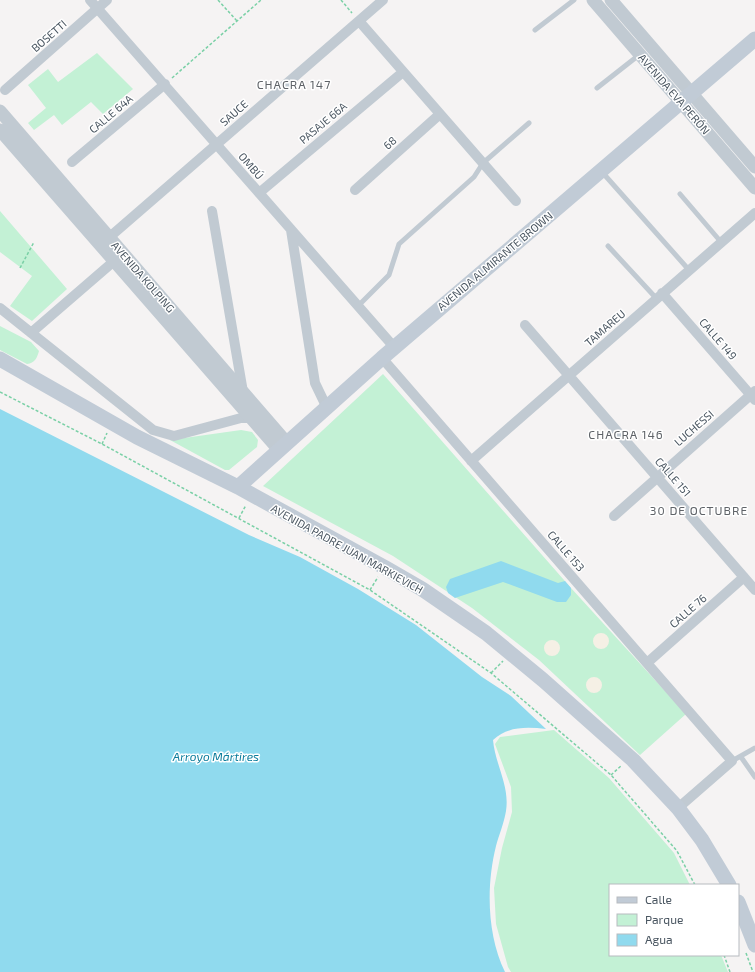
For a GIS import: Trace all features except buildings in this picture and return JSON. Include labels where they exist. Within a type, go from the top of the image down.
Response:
[{"type":"main road","name":"AVENIDA ALMIRANTE BROWN","points":[[238,487],[394,347],[755,39]]},
{"type":"main road","name":"AVENIDA PADRE JUAN MARKIEVICH","points":[[0,359],[137,437],[238,487],[422,589],[486,634],[627,754],[678,808],[702,840],[728,884]]},
{"type":"main road","points":[[739,905],[755,945]]},
{"type":"street","name":"OMBÚ","points":[[90,0],[394,347]]},
{"type":"street","name":"BOSETTI","points":[[5,90],[108,0]]},
{"type":"street","name":"SAUCE","points":[[105,241],[383,0]]},
{"type":"street","name":"AVENIDA EVA PERÓN","points":[[592,0],[640,54],[687,98],[755,167]]},
{"type":"street","name":"AVENIDA EVA PERÓN","points":[[611,0],[755,188]]},
{"type":"street","points":[[359,21],[516,201]]},
{"type":"street","name":"PASAJE 66A","points":[[259,192],[403,72]]},
{"type":"street","name":"CALLE 64A","points":[[72,162],[165,84]]},
{"type":"street","name":"AVENIDA KOLPING","points":[[0,111],[105,241]]},
{"type":"street","name":"68","points":[[355,190],[440,114]]},
{"type":"street","name":"AVENIDA KOLPING","points":[[0,130],[105,241],[243,392],[283,446]]},
{"type":"street","points":[[212,211],[243,392]]},
{"type":"street","name":"TAMAREU","points":[[471,461],[755,213]]},
{"type":"street","points":[[291,230],[315,384],[327,408]]},
{"type":"street","points":[[32,332],[119,257]]},
{"type":"street","name":"AVENIDA KOLPING","points":[[119,257],[251,418],[283,446]]},
{"type":"street","name":"CALLE 149","points":[[659,296],[753,395]]},
{"type":"street","points":[[0,308],[153,430],[164,435],[174,436],[241,418],[251,418]]},
{"type":"street","name":"CALLE 151","points":[[525,325],[755,590]]},
{"type":"street","name":"CALLE 153","points":[[382,358],[647,663],[736,759]]},
{"type":"street","name":"LUCHESSI","points":[[614,516],[753,395]]},
{"type":"street","name":"CALLE 76","points":[[647,663],[744,577]]},
{"type":"street","points":[[678,808],[736,759]]},
{"type":"lane","points":[[535,30],[574,0]]},
{"type":"lane","points":[[597,88],[640,54]]},
{"type":"lane","points":[[358,306],[389,275],[399,244],[474,178],[483,164],[529,123]]},
{"type":"lane","points":[[601,171],[689,270]]},
{"type":"lane","points":[[680,194],[721,242]]},
{"type":"lane","points":[[608,246],[659,296]]},
{"type":"lane","points":[[755,748],[736,759],[755,777]]},
{"type":"path","points":[[218,0],[237,21]]},
{"type":"path","points":[[165,84],[261,0]]},
{"type":"path","points":[[341,0],[359,21]]},
{"type":"path","points":[[20,268],[34,242]]},
{"type":"path","points":[[0,392],[102,444],[370,590],[491,673],[611,775],[677,851],[694,884]]},
{"type":"path","points":[[102,444],[109,430]]},
{"type":"path","points":[[239,518],[247,504]]},
{"type":"path","points":[[370,590],[380,574]]},
{"type":"path","points":[[491,673],[504,660]]},
{"type":"path","points":[[611,775],[624,762]]},
{"type":"path","points":[[724,956],[730,972]]},
{"type":"green space","points":[[97,53],[133,89],[103,114],[91,102],[62,125],[54,115],[34,130],[28,123],[46,108],[28,85],[48,69],[58,82]]},
{"type":"green space","points":[[0,211],[67,289],[32,321],[10,306],[32,276],[0,252]]},
{"type":"green space","points":[[0,326],[31,342],[39,351],[34,361],[27,364],[0,350]]},
{"type":"green space","points":[[383,374],[571,588],[686,714],[640,755],[539,660],[472,608],[393,556],[263,486]]},
{"type":"green space","points":[[241,430],[252,432],[258,440],[257,447],[229,470],[225,470],[170,440]]},
{"type":"green space","points":[[554,730],[609,778],[674,853],[690,884],[609,884],[609,956],[721,956],[728,972],[511,972],[508,967],[496,924],[494,888],[502,848],[512,812],[511,787],[495,744],[500,737]]},
{"type":"sand","points":[[601,633],[608,638],[609,641],[604,648],[601,649],[594,644],[593,641],[598,634]]},
{"type":"sand","points":[[552,640],[559,645],[560,648],[555,655],[552,656],[545,651],[544,648],[549,641]]},
{"type":"sand","points":[[594,677],[601,682],[602,685],[597,692],[594,693],[587,688],[586,685],[591,678]]},
{"type":"water","name":"Arroyo Mártires","points":[[0,409],[249,535],[300,557],[358,589],[416,625],[482,677],[511,696],[546,729],[518,728],[505,732],[493,740],[507,802],[493,861],[490,910],[495,942],[499,958],[505,972],[0,972]]},
{"type":"water","points":[[501,561],[558,583],[565,581],[571,588],[571,595],[566,602],[557,602],[503,582],[455,598],[448,593],[446,587],[450,579]]},
{"type":"district","name":"CHACRA 147","points":[[294,85]]},
{"type":"district","name":"CHACRA 146","points":[[626,435]]},
{"type":"district","name":"30 DE OCTUBRE","points":[[699,511]]}]
